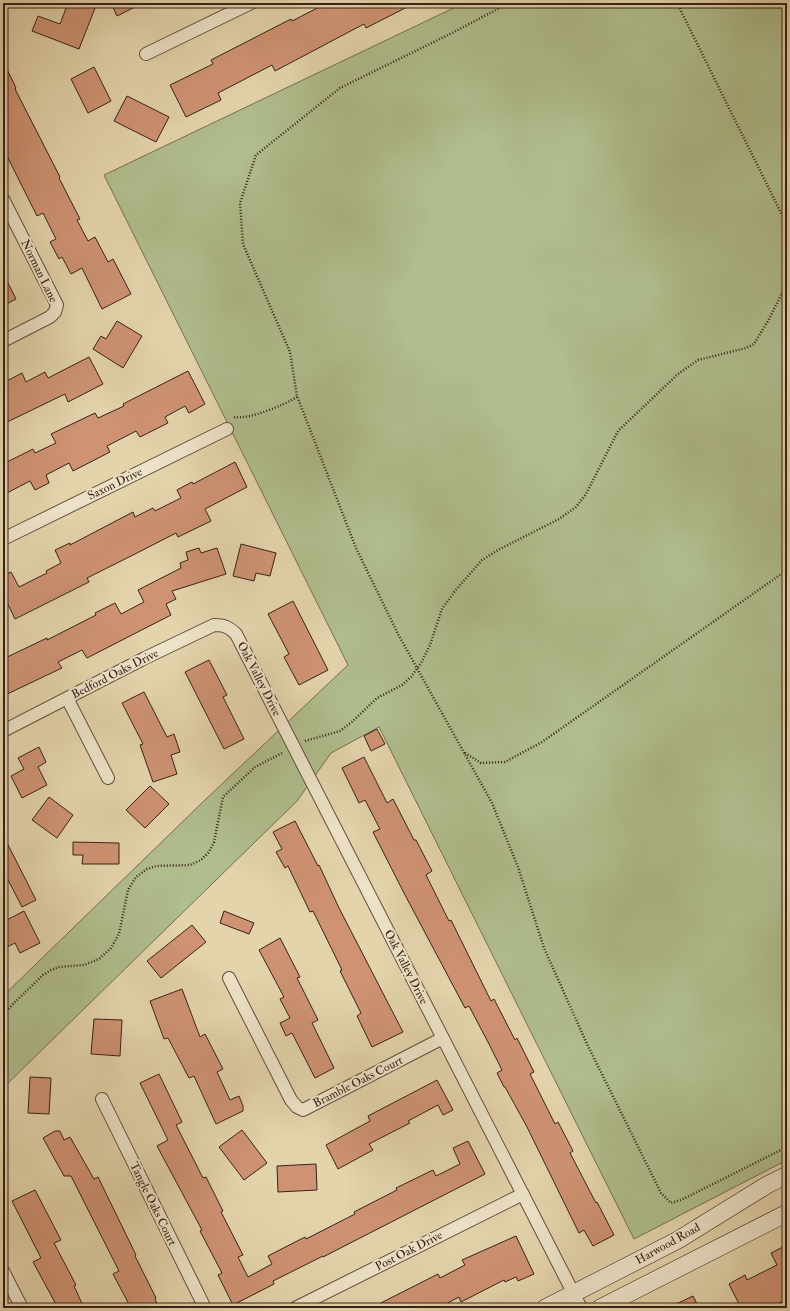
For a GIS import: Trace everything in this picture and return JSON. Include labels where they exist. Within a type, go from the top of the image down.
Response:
[{"type":"main road","name":"Harwood Road","points":[[546,1308],[577,1301],[767,1185],[787,1175]]},
{"type":"main road","name":"Harwood Road","points":[[600,1308],[787,1213]]},
{"type":"street","points":[[146,54],[251,3]]},
{"type":"street","name":"Norman Lane","points":[[3,199],[58,305],[55,312],[50,317],[3,341]]},
{"type":"street","name":"Saxon Drive","points":[[3,540],[227,429]]},
{"type":"street","name":"Bedford Oaks Drive","points":[[3,731],[145,658],[214,625],[221,625],[230,628]]},
{"type":"street","name":"Oak Valley Drive","points":[[230,628],[236,634],[577,1301]]},
{"type":"street","points":[[67,698],[108,778]]},
{"type":"street","name":"Bramble Oaks Court","points":[[229,978],[291,1100],[297,1107],[303,1110],[443,1038]]},
{"type":"street","name":"Tangle Oaks Court","points":[[102,1099],[205,1308]]},
{"type":"street","name":"Post Oak Drive","points":[[295,1308],[523,1194]]},
{"type":"street","points":[[3,1271],[22,1308]]},
{"type":"path","points":[[509,3],[340,88],[256,156],[240,203],[243,244],[290,352],[297,397],[356,548],[398,634],[418,667],[492,803],[518,867],[544,948],[588,1044],[661,1193],[671,1203],[681,1200],[787,1147]]},
{"type":"path","points":[[677,3],[787,224]]},
{"type":"path","points":[[3,1016],[12,1005],[43,975],[59,967],[84,965],[99,959],[111,948],[119,934],[128,890],[136,877],[147,869],[156,866],[190,865],[201,860],[209,852],[214,842],[223,797],[255,767],[307,740],[340,731],[378,698],[402,685],[411,677],[430,645],[442,609],[455,590],[482,560],[498,550],[559,519],[576,507],[586,494],[618,431],[678,374],[698,360],[746,348],[754,344],[768,321],[787,283]]},
{"type":"path","points":[[230,417],[238,418],[250,416],[282,405],[297,397]]},
{"type":"path","points":[[465,752],[481,763],[505,762],[542,742],[787,570]]},
{"type":"green space","points":[[464,3],[787,3],[787,1160],[634,1239],[379,727],[331,753],[297,801],[3,1088],[3,996],[206,799],[348,665],[104,175]]},
{"type":"building","points":[[68,3],[83,3],[95,8],[79,49],[32,31],[38,16],[60,24]]},
{"type":"building","points":[[111,3],[143,3],[117,16]]},
{"type":"building","points":[[327,3],[415,3],[366,28],[364,24],[275,71],[272,65],[218,93],[221,100],[186,117],[170,85],[213,64],[211,60],[291,19],[292,21]]},
{"type":"building","points":[[3,61],[16,88],[15,89],[80,219],[77,220],[88,241],[95,237],[108,262],[113,259],[131,294],[102,309],[82,268],[71,274],[62,257],[59,259],[50,242],[56,239],[43,213],[37,216],[3,148]]},
{"type":"building","points":[[94,67],[111,101],[88,113],[71,79]]},
{"type":"building","points":[[127,96],[169,117],[156,142],[114,121]]},
{"type":"building","points":[[3,273],[16,299],[3,306]]},
{"type":"building","points":[[117,321],[142,336],[123,368],[93,349],[101,336],[106,339]]},
{"type":"building","points":[[89,357],[103,384],[68,402],[65,394],[3,424],[3,383],[22,373],[26,382],[45,372],[48,378]]},
{"type":"building","points":[[188,371],[205,404],[189,413],[185,406],[165,417],[168,423],[140,437],[136,431],[107,446],[110,452],[73,471],[69,463],[46,475],[49,483],[35,490],[30,481],[3,495],[3,464],[33,449],[35,453],[56,443],[51,434],[95,413],[98,418],[124,406],[123,404]]},
{"type":"building","points":[[235,462],[247,487],[205,509],[211,521],[178,537],[176,533],[87,578],[89,582],[15,619],[3,594],[3,576],[11,572],[19,587],[47,573],[46,571],[61,563],[55,550],[70,543],[70,545],[133,512],[135,517],[153,508],[155,511],[181,498],[177,490],[192,482],[193,484]]},
{"type":"building","points":[[241,544],[276,553],[270,576],[256,573],[254,581],[233,576]]},
{"type":"building","points":[[199,548],[201,553],[217,548],[226,574],[172,591],[176,599],[166,604],[171,615],[87,658],[82,650],[58,662],[62,668],[3,696],[3,659],[47,638],[47,640],[96,615],[95,613],[115,603],[121,614],[144,602],[138,590],[181,568],[180,563],[188,560],[186,552]]},
{"type":"building","points":[[293,601],[328,670],[299,685],[284,657],[289,654],[268,614]]},
{"type":"building","points":[[209,660],[227,695],[223,697],[244,739],[224,749],[185,672]]},
{"type":"building","points":[[144,692],[167,737],[174,734],[180,752],[171,755],[177,774],[153,782],[140,745],[143,744],[122,703]]},
{"type":"building","points":[[377,729],[385,744],[371,751],[364,736]]},
{"type":"building","points":[[39,747],[46,762],[38,767],[47,785],[22,798],[11,776],[24,769],[18,758]]},
{"type":"building","points":[[364,757],[387,803],[393,799],[414,840],[416,840],[432,871],[426,875],[449,921],[451,920],[491,1001],[494,999],[515,1040],[517,1038],[534,1072],[530,1074],[555,1124],[558,1122],[573,1151],[570,1153],[614,1235],[593,1246],[584,1230],[579,1233],[527,1127],[497,1073],[502,1070],[489,1044],[469,1006],[465,1008],[373,832],[380,829],[365,800],[359,803],[342,768]]},
{"type":"building","points":[[150,786],[169,804],[145,828],[126,810]]},
{"type":"building","points":[[49,797],[73,815],[57,838],[32,820]]},
{"type":"building","points":[[295,821],[318,866],[319,865],[339,908],[403,1032],[372,1047],[357,1016],[361,1013],[313,911],[310,912],[288,866],[285,868],[276,852],[282,849],[273,832]]},
{"type":"building","points":[[3,835],[36,900],[22,907],[3,870]]},
{"type":"building","points":[[73,842],[119,843],[119,864],[82,864],[83,855],[73,855]]},
{"type":"building","points":[[24,911],[40,943],[20,953],[15,943],[3,949],[3,922]]},
{"type":"building","points":[[224,911],[254,923],[249,934],[220,923]]},
{"type":"building","points":[[192,925],[206,942],[161,978],[147,961]]},
{"type":"building","points":[[280,938],[300,977],[297,978],[318,1020],[312,1023],[334,1068],[315,1078],[292,1033],[286,1036],[280,1023],[290,1018],[280,999],[284,997],[259,950]]},
{"type":"building","points":[[182,989],[200,1037],[205,1034],[223,1069],[217,1072],[230,1100],[239,1096],[243,1106],[243,1111],[216,1124],[194,1076],[189,1078],[168,1038],[164,1039],[150,1001]]},
{"type":"building","points":[[94,1019],[122,1020],[120,1056],[91,1054]]},
{"type":"building","points":[[159,1074],[182,1122],[176,1125],[203,1178],[206,1177],[223,1211],[221,1212],[243,1255],[238,1257],[248,1277],[272,1264],[268,1256],[305,1237],[306,1239],[355,1214],[354,1212],[397,1190],[396,1188],[433,1170],[436,1176],[460,1164],[453,1148],[468,1141],[485,1174],[273,1281],[274,1284],[233,1305],[218,1275],[222,1273],[200,1231],[202,1230],[157,1146],[168,1140],[140,1083]]},
{"type":"building","points":[[30,1077],[51,1078],[49,1114],[28,1113]]},
{"type":"building","points":[[437,1080],[453,1110],[443,1115],[438,1105],[408,1121],[410,1123],[369,1144],[373,1150],[338,1169],[326,1145],[370,1121],[368,1116]]},
{"type":"building","points":[[242,1130],[267,1163],[244,1180],[219,1147]]},
{"type":"building","points":[[55,1131],[60,1131],[64,1140],[70,1137],[94,1179],[98,1177],[136,1255],[135,1256],[156,1298],[155,1299],[159,1308],[131,1308],[113,1274],[119,1271],[71,1176],[64,1176],[43,1138]]},
{"type":"building","points":[[316,1164],[317,1190],[278,1192],[277,1166]]},
{"type":"building","points":[[35,1190],[61,1240],[54,1243],[76,1285],[74,1286],[84,1308],[58,1308],[33,1262],[41,1258],[12,1201]]},
{"type":"building","points":[[516,1236],[534,1274],[518,1281],[516,1277],[505,1282],[504,1280],[461,1302],[459,1297],[438,1308],[371,1308],[438,1274],[440,1278],[465,1265],[462,1260]]},
{"type":"building","points":[[787,1245],[787,1299],[769,1308],[741,1308],[729,1284],[745,1275],[747,1280],[777,1265],[771,1253]]},
{"type":"building","points":[[693,1296],[699,1308],[668,1308]]}]
